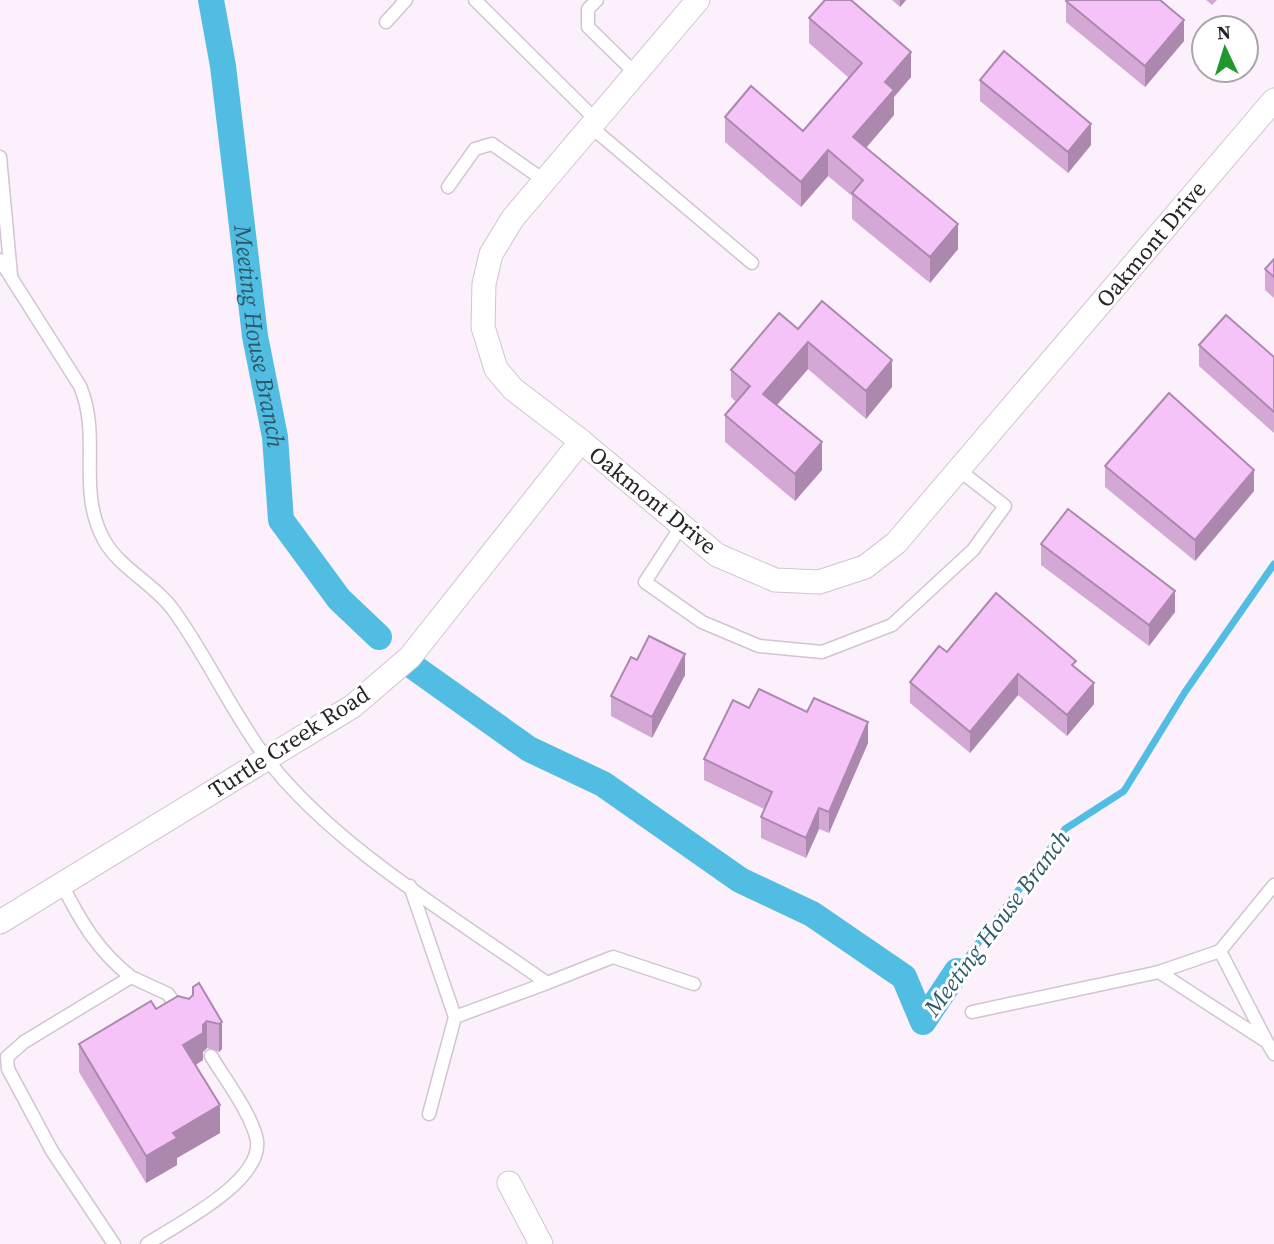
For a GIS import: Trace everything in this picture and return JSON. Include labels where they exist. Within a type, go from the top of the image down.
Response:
[{"type":"street","name":"Oakmont Drive","points":[[698,0],[513,218],[491,254],[484,284],[483,327],[496,369],[513,389],[717,555],[775,580],[819,582],[865,567],[897,543],[1274,100]]},
{"type":"street","name":"Turtle Creek Road","points":[[0,922],[353,706],[410,657],[580,441]]},
{"type":"street","points":[[509,1183],[541,1244]]},
{"type":"lane","points":[[386,22],[406,0]]},
{"type":"lane","points":[[475,0],[594,124],[752,263]]},
{"type":"lane","points":[[597,0],[588,9],[588,27],[636,74]]},
{"type":"lane","points":[[448,187],[475,149],[492,144],[545,181]]},
{"type":"lane","points":[[0,157],[12,279]]},
{"type":"lane","points":[[0,260],[80,386],[89,408],[91,508],[104,541],[122,563],[149,583],[173,609],[267,758],[310,808],[410,886],[547,983]]},
{"type":"lane","points":[[682,525],[645,582],[702,622],[760,646],[822,652],[892,625],[973,550],[1005,506],[959,470]]},
{"type":"lane","points":[[62,884],[82,927],[111,961],[131,977],[167,994],[185,1019]]},
{"type":"lane","points":[[972,1012],[1159,972],[1220,951],[1274,885]]},
{"type":"lane","points":[[410,886],[455,1017],[429,1114]]},
{"type":"lane","points":[[1220,951],[1274,1054]]},
{"type":"lane","points":[[455,1017],[613,957],[694,984]]},
{"type":"lane","points":[[1159,972],[1267,1042]]},
{"type":"lane","points":[[114,1244],[52,1151],[14,1085],[7,1056],[24,1042],[131,977]]},
{"type":"lane","points":[[147,1244],[238,1183],[252,1164],[257,1143],[249,1121],[211,1056]]},
{"type":"building","points":[[825,0],[851,0],[911,52],[885,82],[894,90],[853,137],[958,224],[930,257],[852,193],[863,180],[828,150],[801,182],[725,117],[751,86],[803,131],[862,63],[809,18]]},
{"type":"building","points":[[1067,0],[1160,0],[1184,20],[1145,66]]},
{"type":"building","points":[[1004,51],[1091,124],[1068,152],[980,80]]},
{"type":"building","points":[[1274,259],[1274,277],[1265,269]]},
{"type":"building","points":[[822,301],[892,360],[866,391],[808,342],[763,394],[822,442],[795,474],[725,415],[750,386],[731,370],[779,313],[798,329]]},
{"type":"building","points":[[1226,315],[1274,357],[1274,412],[1199,345]]},
{"type":"building","points":[[1169,393],[1254,470],[1195,540],[1105,466]]},
{"type":"building","points":[[1068,509],[1175,591],[1149,625],[1041,544]]},
{"type":"building","points":[[996,593],[1076,661],[1072,665],[1094,683],[1067,715],[1018,674],[970,732],[910,682],[939,646],[947,652]]},
{"type":"building","points":[[649,636],[685,654],[652,717],[611,696],[631,657],[637,660]]},
{"type":"building","points":[[759,689],[807,712],[814,698],[868,722],[829,812],[819,808],[806,838],[761,817],[772,792],[704,759],[733,700],[749,708]]},
{"type":"building","points":[[199,983],[222,1022],[219,1024],[207,1021],[203,1025],[203,1033],[183,1045],[220,1105],[173,1133],[177,1138],[146,1156],[79,1044],[151,1001],[156,1009],[178,996],[189,999],[193,995],[193,987]]},
{"type":"waterway","name":"Meeting House Branch","points":[[211,0],[223,66],[255,336],[275,437],[281,520],[339,599],[379,637]]},
{"type":"waterway","name":"Meeting House Branch","points":[[957,971],[1065,829],[1124,791],[1185,692],[1274,564]]},
{"type":"waterway","name":"Meeting House Branch","points":[[415,668],[529,749],[603,784],[740,880],[812,914],[904,977],[923,1022],[957,971]]}]
